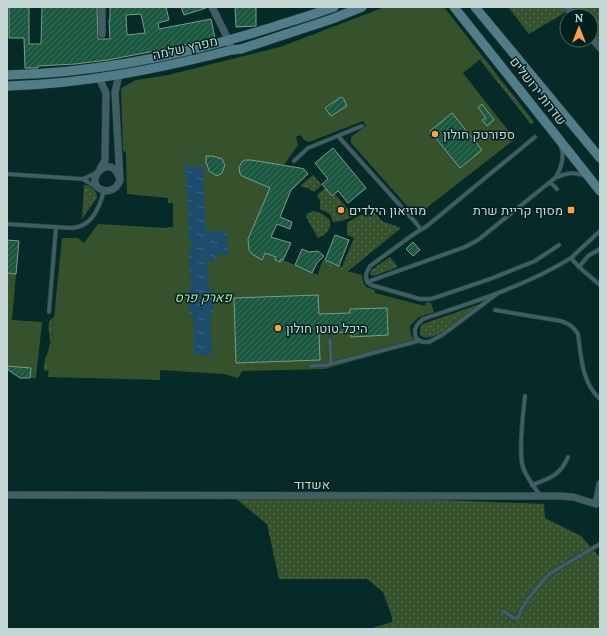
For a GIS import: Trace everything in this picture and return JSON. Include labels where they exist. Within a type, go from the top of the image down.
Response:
[{"type":"street","points":[[102,7],[102,34]]},
{"type":"street","points":[[212,7],[230,46]]},
{"type":"street","name":"מפרץ שלמה","points":[[7,86],[46,84],[99,78],[168,66],[230,46],[284,23],[334,7]]},
{"type":"street","points":[[284,23],[322,18],[349,7]]},
{"type":"street","name":"מפרץ שלמה","points":[[7,75],[46,74],[108,67],[230,46],[241,49],[332,19],[362,7]]},
{"type":"street","points":[[470,7],[511,58],[546,92]]},
{"type":"street","name":"שדרות ירושלים","points":[[475,7],[600,158]]},
{"type":"street","name":"שדרות ירושלים","points":[[455,9],[600,191]]},
{"type":"street","points":[[99,78],[106,93],[105,160],[96,175],[96,183],[102,190],[110,191],[116,188],[119,183],[115,92],[118,75]]},
{"type":"street","points":[[99,171],[110,167],[116,171],[119,177]]},
{"type":"street","name":"אשדוד","points":[[7,495],[541,496],[573,498],[599,506],[600,484]]},
{"type":"lane","points":[[294,161],[308,148],[362,126]]},
{"type":"lane","points":[[338,136],[421,230]]},
{"type":"lane","points":[[555,178],[560,170],[563,160],[563,151],[557,136]]},
{"type":"lane","points":[[367,282],[366,274],[370,266],[427,226],[535,137]]},
{"type":"lane","points":[[83,179],[99,171]]},
{"type":"lane","points":[[367,282],[465,247],[478,240],[555,178],[565,173],[589,176]]},
{"type":"lane","points":[[7,174],[83,179],[102,190],[99,207],[86,224],[80,228],[7,224]]},
{"type":"lane","points":[[550,182],[557,190]]},
{"type":"lane","points":[[50,312],[56,227]]},
{"type":"lane","points":[[418,341],[414,332],[416,325],[423,319],[498,293],[551,270],[571,258],[600,231]]},
{"type":"lane","points":[[367,282],[375,287],[420,299],[431,299],[530,264],[559,245]]},
{"type":"lane","points":[[579,267],[588,256],[600,249]]},
{"type":"lane","points":[[571,258],[600,285]]},
{"type":"lane","points":[[310,366],[331,364],[418,341],[429,342],[442,336],[498,293]]},
{"type":"lane","points":[[495,310],[561,321],[574,328],[578,334],[584,374],[589,387],[600,399]]},
{"type":"lane","points":[[330,340],[331,364]]},
{"type":"lane","points":[[524,396],[522,464],[532,485],[541,496]]},
{"type":"lane","points":[[532,485],[556,474],[563,468],[568,457]]},
{"type":"lane","points":[[503,611],[514,618],[518,618],[522,608],[531,595],[549,574],[600,544]]},
{"type":"green space","name":"פארק פרס","points":[[385,7],[444,7],[483,57],[463,73],[515,139],[416,216],[351,143],[351,137],[366,126],[363,121],[309,142],[304,140],[300,135],[296,137],[298,145],[284,165],[300,168],[265,253],[276,257],[280,262],[281,259],[318,275],[321,265],[362,275],[363,282],[366,287],[375,290],[375,293],[425,306],[426,302],[431,303],[434,312],[419,317],[410,326],[411,335],[416,343],[325,369],[242,371],[238,378],[224,374],[160,370],[160,380],[48,377],[62,238],[78,238],[84,243],[98,224],[173,227],[173,203],[168,203],[168,198],[127,194],[126,152],[123,151],[121,88],[136,80],[168,75],[280,47]]},
{"type":"green space","points":[[508,7],[600,7],[600,47],[599,8],[559,8],[559,16],[529,34]]},
{"type":"green space","points":[[483,57],[534,122],[531,124],[480,60]]},
{"type":"green space","points":[[313,175],[322,185],[314,192],[308,188],[302,187],[301,185]]},
{"type":"green space","points":[[84,185],[94,189],[97,198],[82,219]]},
{"type":"green space","points":[[325,188],[332,196],[335,194],[353,215],[352,217],[333,222],[330,214],[320,209],[320,201],[317,195]]},
{"type":"green space","points":[[313,211],[321,213],[330,220],[328,231],[318,238],[306,217],[307,214]]},
{"type":"green space","points":[[374,212],[382,221],[401,228],[347,272],[321,265],[323,260],[342,267],[354,238],[347,235],[347,223],[360,215],[370,215]]},
{"type":"green space","points":[[7,240],[19,241],[12,320],[42,322],[36,378],[20,378],[7,369]]},
{"type":"green space","points":[[390,257],[398,267],[374,276],[370,275],[371,270]]},
{"type":"green space","points":[[480,304],[442,333],[426,337],[420,335],[420,328],[423,324]]},
{"type":"green space","points":[[54,317],[49,371],[44,370],[44,366],[50,343],[49,322]]},
{"type":"green space","points":[[236,499],[418,499],[544,504],[545,518],[581,536],[599,556],[600,629],[369,629],[392,622],[392,617],[383,592],[367,579],[279,579],[267,524]]},
{"type":"water","points":[[185,158],[188,165],[192,167],[197,167],[203,164],[206,231],[227,231],[228,254],[220,254],[213,261],[207,262],[209,289],[213,289],[213,313],[210,314],[212,352],[206,356],[201,356],[194,352],[193,314],[189,314],[188,290],[191,290],[189,247],[195,244],[189,241]]},
{"type":"building","points":[[9,7],[29,7],[29,44],[41,44],[42,7],[97,7],[98,39],[110,39],[110,7],[166,7],[169,20],[158,23],[159,29],[211,19],[215,38],[108,60],[38,66],[38,68],[25,68],[24,38],[9,38]],"holes":[[[141,14],[145,33],[127,35],[126,15]]]},
{"type":"building","points":[[181,7],[206,7],[206,8],[184,15]]},
{"type":"building","points":[[235,7],[256,7],[256,26],[236,27]]},
{"type":"building","points":[[341,97],[344,99],[347,106],[331,116],[325,108]]},
{"type":"building","points":[[482,104],[494,120],[487,126],[482,120],[486,118],[478,107]]},
{"type":"building","points":[[452,113],[482,150],[460,168],[430,131]]},
{"type":"building","points":[[333,148],[366,188],[348,203],[338,191],[332,196],[322,184],[328,179],[315,163]]},
{"type":"building","points":[[206,156],[213,156],[222,159],[225,165],[222,173],[217,176],[209,171],[206,164]]},
{"type":"building","points":[[245,160],[300,168],[304,169],[308,174],[291,190],[280,217],[292,222],[290,229],[277,224],[271,237],[291,243],[283,260],[281,259],[280,262],[275,260],[276,257],[265,253],[262,260],[252,254],[249,250],[248,239],[270,188],[240,174],[239,167]]},
{"type":"building","points":[[335,235],[349,240],[339,266],[325,260]]},
{"type":"building","points":[[7,240],[19,241],[16,274],[7,273]]},
{"type":"building","points":[[413,242],[420,250],[413,256],[406,249]]},
{"type":"building","points":[[302,249],[309,252],[318,251],[324,256],[317,263],[312,273],[295,265]]},
{"type":"building","points":[[318,295],[319,314],[350,313],[350,309],[387,308],[388,335],[351,337],[351,332],[319,333],[320,360],[236,363],[234,298]]},
{"type":"building","points":[[7,366],[31,368],[30,378],[20,378],[7,369]]},
{"type":"place","name":"ספורטק חולון","points":[[435,134]]},
{"type":"place","name":"מוזיאון הילדים","points":[[341,210]]},
{"type":"place","name":"מסוף קריית שרת","points":[[571,210]]},
{"type":"place","name":"היכל טוטו חולון","points":[[278,328]]}]
